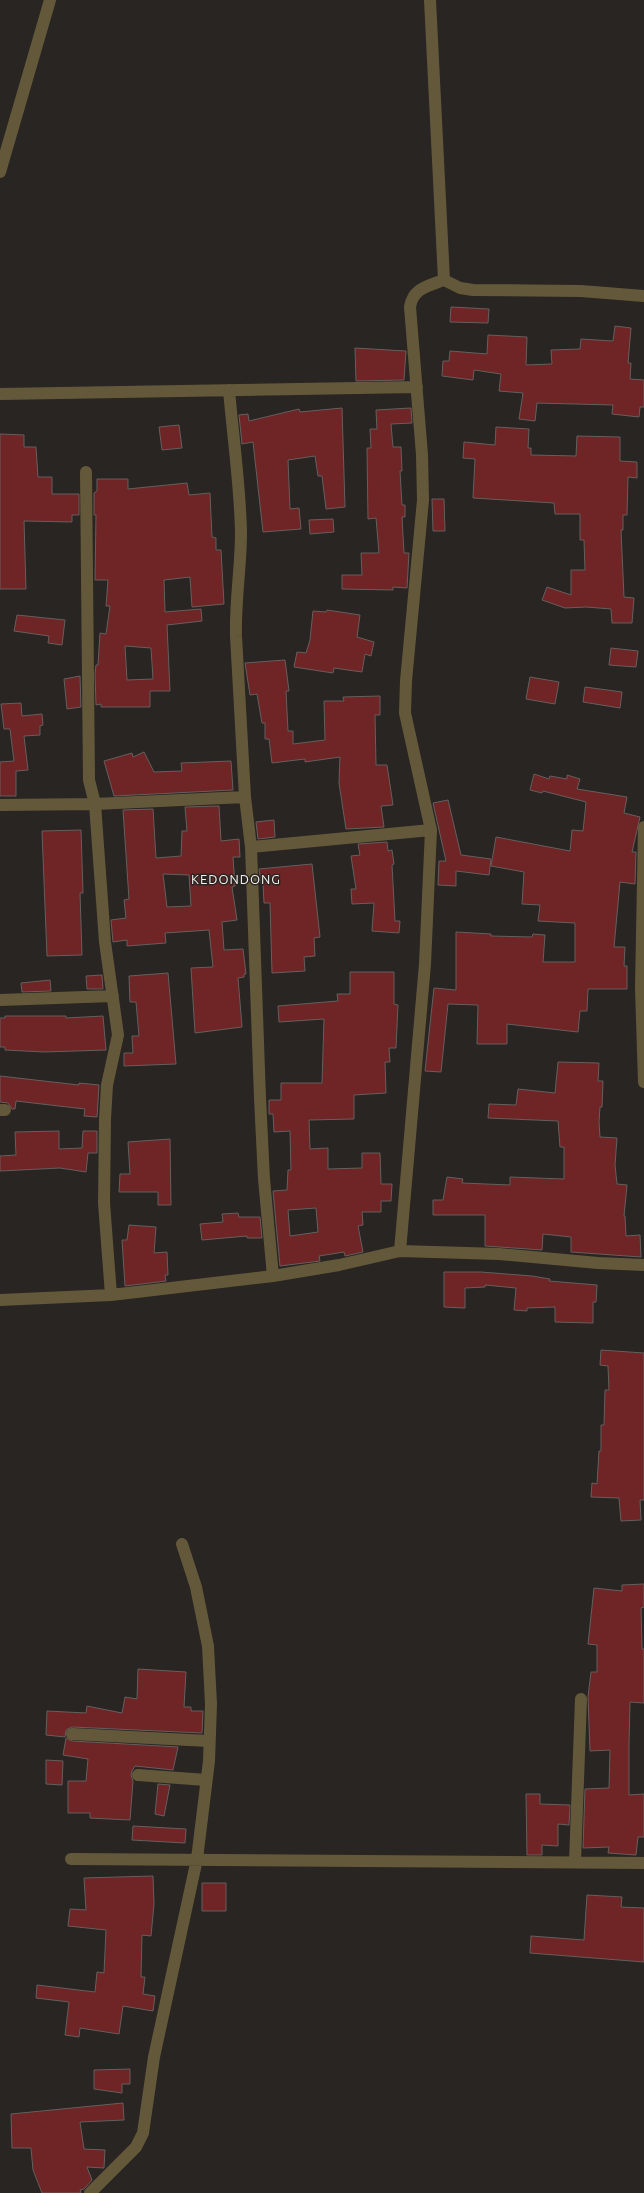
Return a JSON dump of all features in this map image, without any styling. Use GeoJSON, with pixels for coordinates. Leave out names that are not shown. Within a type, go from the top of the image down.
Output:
{"type":"FeatureCollection","features":[{"type":"Feature","properties":{"kind":"street"},"geometry":{"type":"LineString","coordinates":[[0,172],[50,0]]}},
{"type":"Feature","properties":{"kind":"street"},"geometry":{"type":"LineString","coordinates":[[430,0],[440,282]]}},
{"type":"Feature","properties":{"kind":"street"},"geometry":{"type":"LineString","coordinates":[[400,1251],[425,964],[431,830],[405,713],[406,681],[423,500],[417,387],[410,307],[411,297],[416,291],[440,282],[473,290],[581,291],[644,296]]}},
{"type":"Feature","properties":{"kind":"street"},"geometry":{"type":"LineString","coordinates":[[0,394],[417,387]]}},
{"type":"Feature","properties":{"kind":"street"},"geometry":{"type":"LineString","coordinates":[[229,390],[240,509],[240,566],[235,613],[245,797],[251,847],[263,1150],[273,1276]]}},
{"type":"Feature","properties":{"kind":"street"},"geometry":{"type":"LineString","coordinates":[[86,472],[89,780],[95,804],[103,928],[118,1035],[107,1085],[105,1119],[104,1203],[111,1295]]}},
{"type":"Feature","properties":{"kind":"street"},"geometry":{"type":"LineString","coordinates":[[0,805],[95,804],[245,797]]}},
{"type":"Feature","properties":{"kind":"street"},"geometry":{"type":"LineString","coordinates":[[644,827],[641,988],[644,1082]]}},
{"type":"Feature","properties":{"kind":"street"},"geometry":{"type":"LineString","coordinates":[[251,847],[431,830]]}},
{"type":"Feature","properties":{"kind":"street"},"geometry":{"type":"LineString","coordinates":[[0,1000],[113,996]]}},
{"type":"Feature","properties":{"kind":"street"},"geometry":{"type":"LineString","coordinates":[[0,1300],[111,1295],[273,1276],[400,1251],[484,1253],[644,1265]]}},
{"type":"Feature","properties":{"kind":"street"},"geometry":{"type":"LineString","coordinates":[[90,2193],[136,2147],[143,2133],[154,2057],[197,1859],[206,1780],[211,1704],[208,1646],[196,1587],[182,1544]]}},
{"type":"Feature","properties":{"kind":"street"},"geometry":{"type":"LineString","coordinates":[[575,1862],[581,1699]]}},
{"type":"Feature","properties":{"kind":"street"},"geometry":{"type":"LineString","coordinates":[[72,1734],[209,1741]]}},
{"type":"Feature","properties":{"kind":"street"},"geometry":{"type":"LineString","coordinates":[[138,1775],[206,1780]]}},
{"type":"Feature","properties":{"kind":"street"},"geometry":{"type":"LineString","coordinates":[[71,1859],[644,1863]]}},
{"type":"Feature","properties":{"kind":"building"},"geometry":{"type":"Polygon","coordinates":[[[451,307],[489,309],[488,323],[450,322],[451,307]]]}},
{"type":"Feature","properties":{"kind":"building"},"geometry":{"type":"Polygon","coordinates":[[[615,326],[631,328],[628,363],[631,363],[630,379],[644,380],[644,407],[640,407],[639,417],[612,414],[613,405],[537,403],[535,421],[519,419],[523,393],[499,391],[501,374],[474,370],[473,380],[442,376],[443,361],[449,361],[450,351],[487,354],[488,335],[527,337],[526,365],[552,364],[551,350],[580,349],[581,339],[613,341],[615,326]]]}},
{"type":"Feature","properties":{"kind":"building"},"geometry":{"type":"Polygon","coordinates":[[[355,348],[406,351],[404,380],[356,381],[355,348]]]}},
{"type":"Feature","properties":{"kind":"building"},"geometry":{"type":"Polygon","coordinates":[[[342,408],[345,507],[326,509],[322,476],[318,476],[315,456],[288,460],[290,509],[299,508],[301,529],[263,532],[253,442],[242,444],[239,415],[248,414],[249,421],[299,409],[300,412],[342,408]]]}},
{"type":"Feature","properties":{"kind":"building"},"geometry":{"type":"Polygon","coordinates":[[[411,408],[412,423],[391,424],[393,447],[401,447],[402,471],[400,471],[402,505],[405,505],[405,517],[402,517],[404,553],[409,553],[407,588],[393,587],[393,590],[342,589],[342,575],[362,575],[361,553],[379,553],[376,518],[368,519],[367,448],[371,448],[370,429],[377,429],[376,410],[411,408]]]}},
{"type":"Feature","properties":{"kind":"building"},"geometry":{"type":"Polygon","coordinates":[[[179,425],[182,448],[162,450],[159,427],[179,425]]]}},
{"type":"Feature","properties":{"kind":"building"},"geometry":{"type":"Polygon","coordinates":[[[496,427],[529,429],[528,448],[531,448],[531,455],[576,456],[577,436],[620,437],[620,461],[637,462],[637,478],[628,477],[627,515],[623,515],[623,530],[621,530],[624,597],[634,598],[632,623],[612,623],[611,609],[586,607],[565,608],[542,600],[547,587],[571,595],[571,570],[585,570],[584,540],[580,540],[580,514],[555,514],[554,503],[473,498],[475,459],[463,458],[464,442],[495,445],[496,427]]]}},
{"type":"Feature","properties":{"kind":"building"},"geometry":{"type":"Polygon","coordinates":[[[0,434],[24,435],[24,447],[36,447],[38,477],[52,477],[52,494],[79,494],[79,515],[72,515],[72,522],[24,521],[26,589],[0,589],[0,434]]]}},
{"type":"Feature","properties":{"kind":"building"},"geometry":{"type":"Polygon","coordinates":[[[97,479],[128,479],[128,489],[187,483],[189,495],[210,493],[212,537],[216,538],[216,550],[221,550],[224,604],[192,607],[190,577],[164,580],[165,612],[201,609],[202,621],[167,625],[170,691],[150,691],[150,707],[101,707],[101,704],[96,705],[95,674],[96,665],[98,665],[100,633],[106,634],[110,606],[106,606],[108,580],[95,580],[96,515],[94,515],[94,493],[97,491],[97,479]],[[125,646],[127,680],[153,679],[151,648],[125,646]]]}},
{"type":"Feature","properties":{"kind":"building"},"geometry":{"type":"Polygon","coordinates":[[[432,499],[444,499],[445,531],[433,531],[432,499]]]}},
{"type":"Feature","properties":{"kind":"building"},"geometry":{"type":"Polygon","coordinates":[[[333,519],[334,532],[310,534],[309,520],[333,519]]]}},
{"type":"Feature","properties":{"kind":"building"},"geometry":{"type":"Polygon","coordinates":[[[327,610],[360,615],[357,637],[374,642],[371,656],[365,654],[362,672],[334,668],[333,673],[294,667],[297,652],[306,653],[310,640],[313,611],[326,612],[327,610]]]}},
{"type":"Feature","properties":{"kind":"building"},"geometry":{"type":"Polygon","coordinates":[[[17,615],[65,620],[62,645],[48,643],[49,636],[14,631],[17,615]]]}},
{"type":"Feature","properties":{"kind":"building"},"geometry":{"type":"Polygon","coordinates":[[[611,648],[638,651],[636,667],[609,665],[611,648]]]}},
{"type":"Feature","properties":{"kind":"building"},"geometry":{"type":"Polygon","coordinates":[[[285,660],[289,691],[286,691],[288,731],[293,731],[293,744],[325,740],[324,701],[344,701],[343,697],[380,696],[380,715],[375,715],[376,765],[387,765],[393,805],[381,806],[384,827],[346,829],[339,783],[340,757],[305,762],[305,759],[272,763],[269,739],[265,739],[265,723],[262,723],[257,694],[250,695],[245,663],[285,660]]]}},
{"type":"Feature","properties":{"kind":"building"},"geometry":{"type":"Polygon","coordinates":[[[80,676],[81,707],[67,709],[64,679],[80,676]]]}},
{"type":"Feature","properties":{"kind":"building"},"geometry":{"type":"Polygon","coordinates":[[[530,677],[559,682],[555,704],[526,699],[530,677]]]}},
{"type":"Feature","properties":{"kind":"building"},"geometry":{"type":"Polygon","coordinates":[[[585,687],[622,692],[620,708],[583,702],[585,687]]]}},
{"type":"Feature","properties":{"kind":"building"},"geometry":{"type":"Polygon","coordinates":[[[21,703],[22,716],[42,714],[43,725],[40,726],[40,735],[24,736],[28,770],[16,771],[16,796],[0,796],[0,762],[14,761],[10,729],[4,729],[1,704],[21,703]]]}},
{"type":"Feature","properties":{"kind":"building"},"geometry":{"type":"Polygon","coordinates":[[[144,752],[154,772],[182,771],[181,763],[231,761],[233,790],[114,796],[104,761],[132,753],[133,757],[144,752]]]}},
{"type":"Feature","properties":{"kind":"building"},"geometry":{"type":"Polygon","coordinates":[[[534,774],[549,779],[550,776],[567,779],[567,775],[580,779],[577,789],[627,797],[624,813],[640,817],[632,852],[636,852],[635,884],[620,882],[614,947],[625,947],[624,966],[627,966],[627,989],[588,989],[587,1011],[580,1011],[578,1032],[507,1024],[507,1044],[477,1044],[478,1005],[448,1004],[441,1072],[425,1071],[434,988],[456,990],[456,932],[491,934],[491,936],[532,937],[533,934],[545,935],[543,962],[575,962],[575,923],[538,921],[540,905],[522,904],[524,872],[491,866],[496,837],[570,851],[572,830],[583,831],[586,802],[543,791],[542,793],[530,790],[534,774]]]}},
{"type":"Feature","properties":{"kind":"building"},"geometry":{"type":"Polygon","coordinates":[[[448,800],[461,855],[491,859],[489,875],[456,871],[456,886],[438,885],[439,861],[446,861],[433,803],[448,800]]]}},
{"type":"Feature","properties":{"kind":"building"},"geometry":{"type":"Polygon","coordinates":[[[219,806],[221,841],[239,839],[240,857],[233,857],[235,886],[232,887],[237,920],[222,922],[224,950],[243,949],[246,974],[244,974],[244,977],[238,978],[242,1027],[195,1033],[191,968],[213,967],[209,930],[165,933],[166,943],[127,946],[127,940],[113,942],[111,920],[126,918],[124,900],[129,899],[123,810],[153,809],[156,858],[181,856],[182,831],[187,831],[185,807],[219,806]],[[163,874],[167,907],[191,906],[189,875],[163,874]]]}},
{"type":"Feature","properties":{"kind":"building"},"geometry":{"type":"Polygon","coordinates":[[[274,820],[275,837],[258,839],[256,822],[274,820]]]}},
{"type":"Feature","properties":{"kind":"building"},"geometry":{"type":"Polygon","coordinates":[[[81,830],[83,893],[80,893],[82,955],[47,956],[42,831],[81,830]]]}},
{"type":"Feature","properties":{"kind":"building"},"geometry":{"type":"Polygon","coordinates":[[[387,842],[388,851],[392,850],[394,864],[392,865],[395,921],[400,921],[399,933],[372,931],[374,903],[352,904],[351,889],[356,889],[351,856],[360,855],[358,844],[387,842]]]}},
{"type":"Feature","properties":{"kind":"building"},"geometry":{"type":"Polygon","coordinates":[[[312,864],[320,937],[314,938],[315,956],[304,957],[305,971],[272,973],[270,903],[264,903],[263,883],[261,883],[259,869],[312,864]]]}},
{"type":"Feature","properties":{"kind":"building"},"geometry":{"type":"Polygon","coordinates":[[[350,972],[394,972],[394,1004],[398,1005],[396,1048],[389,1048],[390,1062],[385,1062],[386,1093],[354,1095],[354,1119],[309,1120],[310,1149],[328,1148],[328,1169],[362,1168],[362,1153],[380,1153],[381,1184],[392,1184],[391,1201],[381,1201],[381,1212],[362,1212],[363,1225],[358,1226],[363,1252],[345,1256],[344,1252],[319,1256],[320,1261],[280,1266],[273,1191],[287,1190],[288,1170],[291,1170],[290,1131],[274,1132],[273,1114],[269,1114],[269,1100],[281,1100],[281,1083],[322,1083],[324,1019],[279,1022],[278,1006],[338,1001],[337,994],[350,994],[350,972]],[[316,1208],[288,1210],[290,1236],[318,1232],[316,1208]]]}},
{"type":"Feature","properties":{"kind":"building"},"geometry":{"type":"Polygon","coordinates":[[[168,973],[176,1064],[124,1066],[124,1053],[133,1053],[132,1036],[139,1036],[136,1002],[130,1002],[129,976],[168,973]]]}},
{"type":"Feature","properties":{"kind":"building"},"geometry":{"type":"Polygon","coordinates":[[[102,975],[103,989],[87,989],[86,976],[102,975]]]}},
{"type":"Feature","properties":{"kind":"building"},"geometry":{"type":"Polygon","coordinates":[[[50,980],[51,991],[22,992],[21,983],[50,980]]]}},
{"type":"Feature","properties":{"kind":"building"},"geometry":{"type":"Polygon","coordinates":[[[5,1016],[66,1016],[66,1018],[103,1016],[106,1050],[44,1052],[5,1050],[5,1047],[0,1047],[0,1018],[5,1018],[5,1016]]]}},
{"type":"Feature","properties":{"kind":"building"},"geometry":{"type":"Polygon","coordinates":[[[558,1062],[599,1063],[598,1081],[603,1081],[602,1107],[600,1107],[599,1122],[600,1137],[617,1138],[615,1165],[617,1184],[627,1185],[624,1216],[626,1236],[640,1235],[641,1257],[571,1252],[571,1237],[543,1234],[542,1250],[485,1246],[485,1215],[433,1215],[433,1200],[443,1200],[447,1177],[463,1179],[462,1183],[510,1185],[510,1177],[564,1179],[564,1147],[560,1147],[558,1121],[488,1118],[489,1104],[516,1105],[518,1089],[555,1093],[558,1062]]]}},
{"type":"Feature","properties":{"kind":"building"},"geometry":{"type":"Polygon","coordinates":[[[0,1076],[79,1085],[79,1083],[99,1085],[97,1117],[84,1116],[85,1109],[16,1101],[15,1109],[12,1109],[8,1103],[0,1102],[0,1076]]]}},
{"type":"Feature","properties":{"kind":"building"},"geometry":{"type":"Polygon","coordinates":[[[59,1131],[59,1149],[82,1148],[83,1131],[97,1131],[97,1153],[88,1153],[86,1172],[60,1168],[0,1171],[0,1156],[16,1155],[15,1132],[59,1131]]]}},
{"type":"Feature","properties":{"kind":"building"},"geometry":{"type":"Polygon","coordinates":[[[170,1139],[171,1205],[158,1205],[158,1192],[119,1192],[120,1174],[130,1174],[128,1142],[170,1139]]]}},
{"type":"Feature","properties":{"kind":"building"},"geometry":{"type":"Polygon","coordinates":[[[238,1213],[239,1217],[260,1217],[262,1238],[247,1238],[247,1236],[202,1240],[200,1224],[223,1222],[222,1214],[238,1213]]]}},
{"type":"Feature","properties":{"kind":"building"},"geometry":{"type":"Polygon","coordinates":[[[129,1225],[156,1227],[154,1253],[167,1252],[168,1275],[165,1275],[166,1281],[125,1286],[122,1240],[127,1240],[129,1225]]]}},
{"type":"Feature","properties":{"kind":"building"},"geometry":{"type":"Polygon","coordinates":[[[444,1272],[481,1272],[532,1276],[550,1279],[549,1281],[597,1285],[596,1302],[593,1302],[593,1323],[555,1322],[555,1307],[527,1308],[527,1311],[514,1310],[516,1288],[485,1285],[485,1287],[465,1288],[465,1308],[444,1307],[444,1272]]]}},
{"type":"Feature","properties":{"kind":"building"},"geometry":{"type":"Polygon","coordinates":[[[601,1350],[644,1353],[644,1500],[640,1500],[641,1520],[621,1521],[619,1498],[591,1497],[592,1483],[597,1484],[599,1451],[601,1451],[601,1425],[604,1425],[605,1390],[609,1390],[608,1366],[600,1365],[601,1350]]]}},
{"type":"Feature","properties":{"kind":"building"},"geometry":{"type":"Polygon","coordinates":[[[644,1584],[644,1607],[641,1608],[642,1649],[644,1649],[644,1703],[630,1702],[629,1795],[644,1794],[644,1837],[638,1837],[636,1855],[608,1853],[609,1847],[583,1848],[585,1789],[609,1788],[610,1750],[590,1751],[588,1697],[591,1672],[597,1672],[597,1645],[588,1644],[594,1588],[622,1591],[622,1585],[644,1584]]]}},
{"type":"Feature","properties":{"kind":"building"},"geometry":{"type":"Polygon","coordinates":[[[138,1669],[186,1672],[184,1707],[191,1707],[191,1711],[203,1711],[202,1733],[72,1727],[66,1730],[65,1737],[46,1735],[47,1711],[86,1713],[87,1706],[122,1713],[125,1697],[137,1699],[138,1669]]]}},
{"type":"Feature","properties":{"kind":"building"},"geometry":{"type":"Polygon","coordinates":[[[66,1738],[72,1741],[178,1747],[173,1770],[135,1766],[131,1775],[133,1781],[130,1820],[90,1818],[90,1813],[68,1813],[68,1781],[86,1781],[88,1759],[63,1755],[66,1738]]]}},
{"type":"Feature","properties":{"kind":"building"},"geometry":{"type":"Polygon","coordinates":[[[46,1760],[63,1761],[62,1785],[46,1784],[46,1760]]]}},
{"type":"Feature","properties":{"kind":"building"},"geometry":{"type":"Polygon","coordinates":[[[158,1784],[170,1785],[164,1816],[155,1814],[158,1784]]]}},
{"type":"Feature","properties":{"kind":"building"},"geometry":{"type":"Polygon","coordinates":[[[526,1794],[540,1794],[540,1804],[570,1805],[569,1825],[558,1824],[558,1846],[542,1845],[542,1855],[527,1855],[526,1794]]]}},
{"type":"Feature","properties":{"kind":"building"},"geometry":{"type":"Polygon","coordinates":[[[133,1826],[186,1829],[185,1843],[132,1840],[133,1826]]]}},
{"type":"Feature","properties":{"kind":"building"},"geometry":{"type":"Polygon","coordinates":[[[153,1876],[154,1904],[151,1936],[142,1935],[141,1977],[145,1977],[143,1994],[155,1996],[153,2011],[123,2006],[119,2034],[80,2028],[79,2037],[65,2035],[69,2002],[36,1998],[37,1985],[95,1992],[97,1972],[104,1973],[106,1930],[68,1926],[70,1909],[86,1910],[84,1878],[153,1876]]]}},
{"type":"Feature","properties":{"kind":"building"},"geometry":{"type":"Polygon","coordinates":[[[202,1883],[226,1883],[226,1911],[202,1911],[202,1883]]]}},
{"type":"Feature","properties":{"kind":"building"},"geometry":{"type":"Polygon","coordinates":[[[587,1895],[622,1897],[621,1907],[644,1908],[644,1962],[530,1953],[531,1936],[584,1940],[587,1895]]]}},
{"type":"Feature","properties":{"kind":"building"},"geometry":{"type":"Polygon","coordinates":[[[130,2069],[130,2084],[122,2084],[122,2093],[94,2089],[94,2070],[130,2069]]]}},
{"type":"Feature","properties":{"kind":"building"},"geometry":{"type":"Polygon","coordinates":[[[123,2103],[124,2120],[80,2122],[84,2149],[105,2150],[104,2168],[87,2167],[92,2180],[84,2189],[80,2190],[81,2193],[42,2193],[33,2170],[31,2148],[12,2148],[11,2114],[123,2103]]]}},
{"type":"Feature","properties":{"kind":"district","name":"KEDONDONG"},"geometry":{"type":"Point","coordinates":[236,879]}}]}
